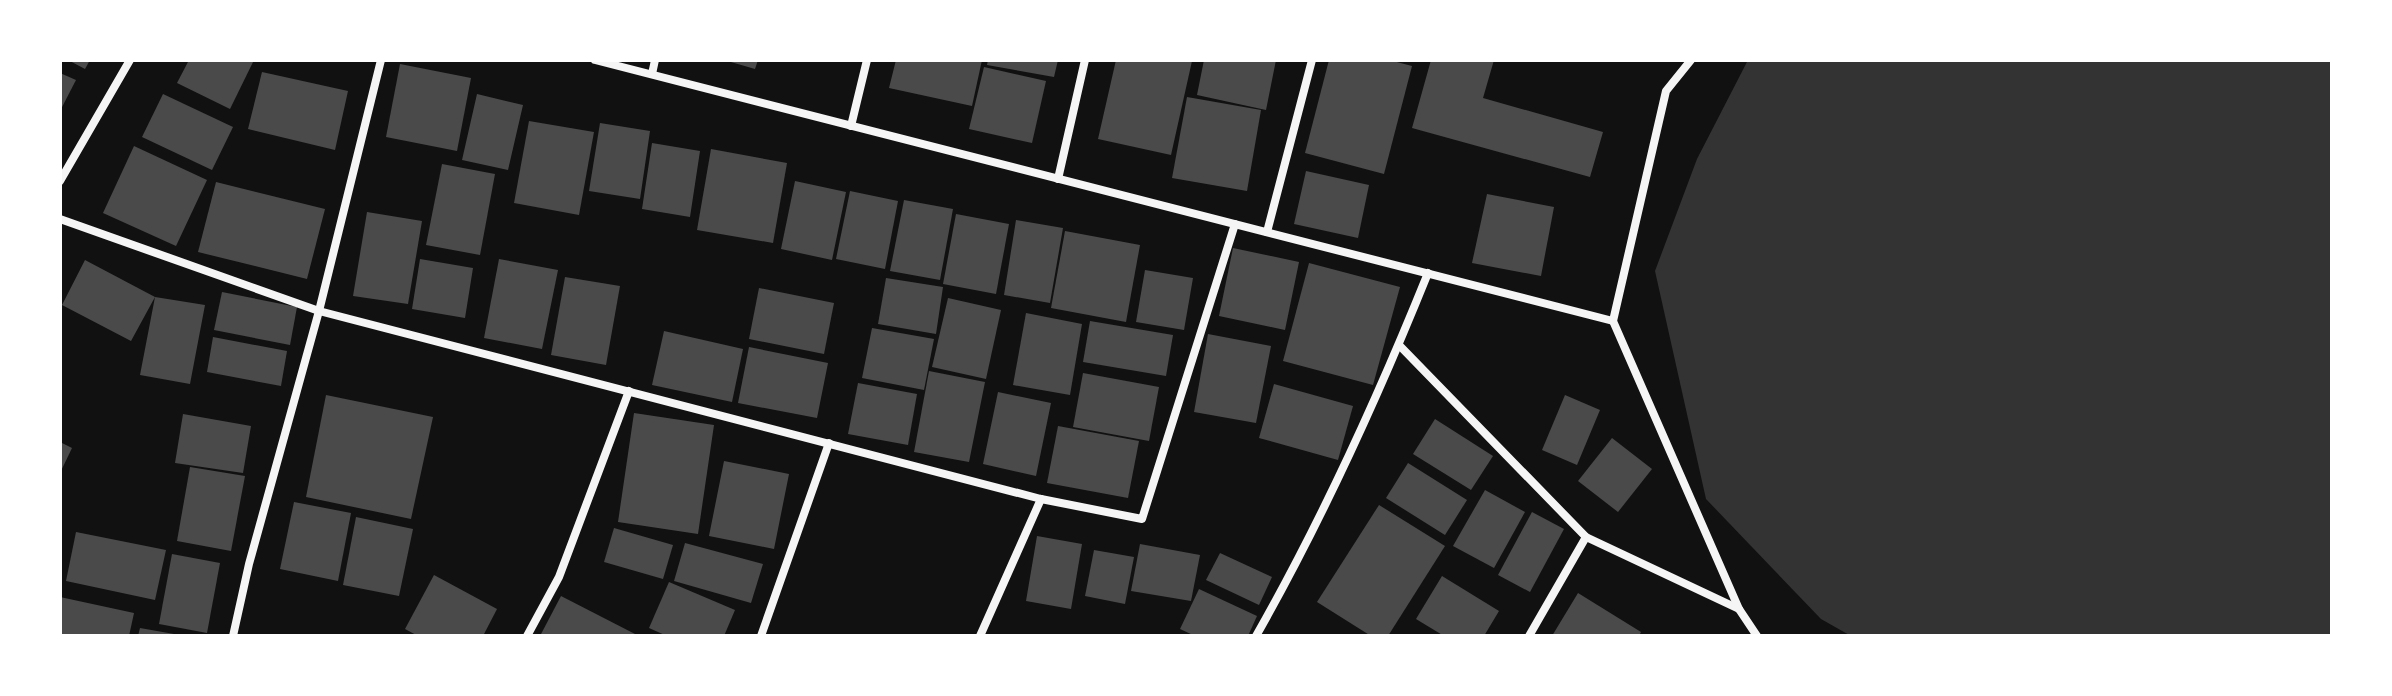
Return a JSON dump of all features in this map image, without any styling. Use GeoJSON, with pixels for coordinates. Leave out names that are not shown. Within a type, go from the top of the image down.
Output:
{"type":"FeatureCollection","features":[{"type":"Feature","properties":{"kind":"street"},"geometry":{"type":"LineString","coordinates":[[60,181],[130,60]]}},
{"type":"Feature","properties":{"kind":"street"},"geometry":{"type":"LineString","coordinates":[[233,636],[249,564],[319,311],[381,60]]}},
{"type":"Feature","properties":{"kind":"street"},"geometry":{"type":"LineString","coordinates":[[595,60],[1613,321]]}},
{"type":"Feature","properties":{"kind":"street"},"geometry":{"type":"LineString","coordinates":[[652,74],[655,60]]}},
{"type":"Feature","properties":{"kind":"street"},"geometry":{"type":"LineString","coordinates":[[851,126],[867,60]]}},
{"type":"Feature","properties":{"kind":"street"},"geometry":{"type":"LineString","coordinates":[[1058,179],[1085,60]]}},
{"type":"Feature","properties":{"kind":"street"},"geometry":{"type":"LineString","coordinates":[[1267,232],[1312,60]]}},
{"type":"Feature","properties":{"kind":"street"},"geometry":{"type":"LineString","coordinates":[[1691,60],[1666,91],[1613,321],[1739,609],[1757,636]]}},
{"type":"Feature","properties":{"kind":"street"},"geometry":{"type":"LineString","coordinates":[[60,219],[319,311],[1041,499],[1142,519],[1235,224]]}},
{"type":"Feature","properties":{"kind":"street"},"geometry":{"type":"LineString","coordinates":[[1256,636],[1299,560],[1399,345],[1428,273]]}},
{"type":"Feature","properties":{"kind":"street"},"geometry":{"type":"LineString","coordinates":[[1399,345],[1586,537],[1739,609]]}},
{"type":"Feature","properties":{"kind":"street"},"geometry":{"type":"LineString","coordinates":[[527,636],[559,577],[629,391]]}},
{"type":"Feature","properties":{"kind":"street"},"geometry":{"type":"LineString","coordinates":[[761,636],[829,443]]}},
{"type":"Feature","properties":{"kind":"street"},"geometry":{"type":"LineString","coordinates":[[980,636],[1041,499]]}},
{"type":"Feature","properties":{"kind":"street"},"geometry":{"type":"LineString","coordinates":[[1529,636],[1586,537]]}},
{"type":"Feature","properties":{"kind":"shaded area"},"geometry":{"type":"Polygon","coordinates":[[[1748,60],[2332,60],[2332,636],[1851,636],[1821,619],[1706,499],[1655,271],[1697,159],[1748,60]]]}},
{"type":"Feature","properties":{"kind":"building"},"geometry":{"type":"Polygon","coordinates":[[[68,60],[90,60],[85,69],[68,60]]]}},
{"type":"Feature","properties":{"kind":"building"},"geometry":{"type":"Polygon","coordinates":[[[189,60],[254,60],[230,109],[177,83],[189,60]]]}},
{"type":"Feature","properties":{"kind":"building"},"geometry":{"type":"Polygon","coordinates":[[[724,60],[758,60],[755,69],[724,60]]]}},
{"type":"Feature","properties":{"kind":"building"},"geometry":{"type":"Polygon","coordinates":[[[896,60],[982,60],[972,106],[889,88],[896,60]]]}},
{"type":"Feature","properties":{"kind":"building"},"geometry":{"type":"Polygon","coordinates":[[[988,60],[1058,60],[1054,77],[987,65],[988,60]]]}},
{"type":"Feature","properties":{"kind":"building"},"geometry":{"type":"Polygon","coordinates":[[[1116,60],[1192,61],[1171,155],[1098,139],[1116,60]]]}},
{"type":"Feature","properties":{"kind":"building"},"geometry":{"type":"Polygon","coordinates":[[[1204,60],[1276,60],[1266,110],[1197,95],[1204,60]]]}},
{"type":"Feature","properties":{"kind":"building"},"geometry":{"type":"Polygon","coordinates":[[[1329,60],[1389,60],[1412,66],[1384,174],[1305,153],[1329,60]]]}},
{"type":"Feature","properties":{"kind":"building"},"geometry":{"type":"Polygon","coordinates":[[[1431,60],[1494,60],[1483,98],[1603,132],[1590,177],[1412,128],[1431,60]]]}},
{"type":"Feature","properties":{"kind":"building"},"geometry":{"type":"Polygon","coordinates":[[[400,64],[471,78],[457,151],[386,137],[400,64]]]}},
{"type":"Feature","properties":{"kind":"building"},"geometry":{"type":"Polygon","coordinates":[[[984,67],[1046,81],[1032,143],[969,129],[984,67]]]}},
{"type":"Feature","properties":{"kind":"building"},"geometry":{"type":"Polygon","coordinates":[[[262,72],[348,91],[335,150],[248,129],[262,72]]]}},
{"type":"Feature","properties":{"kind":"building"},"geometry":{"type":"Polygon","coordinates":[[[60,73],[76,80],[60,111],[60,73]]]}},
{"type":"Feature","properties":{"kind":"building"},"geometry":{"type":"Polygon","coordinates":[[[163,94],[233,127],[212,170],[142,137],[163,94]]]}},
{"type":"Feature","properties":{"kind":"building"},"geometry":{"type":"Polygon","coordinates":[[[477,94],[523,105],[508,170],[462,160],[477,94]]]}},
{"type":"Feature","properties":{"kind":"building"},"geometry":{"type":"Polygon","coordinates":[[[1187,97],[1261,110],[1247,191],[1172,178],[1187,97]]]}},
{"type":"Feature","properties":{"kind":"building"},"geometry":{"type":"Polygon","coordinates":[[[529,121],[594,132],[579,215],[514,203],[529,121]]]}},
{"type":"Feature","properties":{"kind":"building"},"geometry":{"type":"Polygon","coordinates":[[[600,123],[650,131],[640,199],[589,191],[600,123]]]}},
{"type":"Feature","properties":{"kind":"building"},"geometry":{"type":"Polygon","coordinates":[[[652,143],[700,151],[690,217],[642,209],[652,143]]]}},
{"type":"Feature","properties":{"kind":"building"},"geometry":{"type":"Polygon","coordinates":[[[134,146],[207,180],[176,246],[103,213],[134,146]]]}},
{"type":"Feature","properties":{"kind":"building"},"geometry":{"type":"Polygon","coordinates":[[[711,149],[787,163],[773,243],[697,230],[711,149]]]}},
{"type":"Feature","properties":{"kind":"building"},"geometry":{"type":"Polygon","coordinates":[[[442,164],[495,174],[480,255],[426,245],[442,164]]]}},
{"type":"Feature","properties":{"kind":"building"},"geometry":{"type":"Polygon","coordinates":[[[1306,171],[1369,185],[1358,238],[1294,224],[1306,171]]]}},
{"type":"Feature","properties":{"kind":"building"},"geometry":{"type":"Polygon","coordinates":[[[795,181],[846,192],[832,260],[781,249],[795,181]]]}},
{"type":"Feature","properties":{"kind":"building"},"geometry":{"type":"Polygon","coordinates":[[[216,182],[325,209],[307,279],[198,252],[216,182]]]}},
{"type":"Feature","properties":{"kind":"building"},"geometry":{"type":"Polygon","coordinates":[[[850,191],[898,201],[885,269],[836,259],[850,191]]]}},
{"type":"Feature","properties":{"kind":"building"},"geometry":{"type":"Polygon","coordinates":[[[1487,194],[1554,207],[1541,276],[1472,263],[1487,194]]]}},
{"type":"Feature","properties":{"kind":"building"},"geometry":{"type":"Polygon","coordinates":[[[904,200],[953,209],[940,280],[890,271],[904,200]]]}},
{"type":"Feature","properties":{"kind":"building"},"geometry":{"type":"Polygon","coordinates":[[[367,212],[422,221],[408,304],[353,296],[367,212]]]}},
{"type":"Feature","properties":{"kind":"building"},"geometry":{"type":"Polygon","coordinates":[[[956,214],[1009,224],[996,294],[943,284],[956,214]]]}},
{"type":"Feature","properties":{"kind":"building"},"geometry":{"type":"Polygon","coordinates":[[[1016,220],[1063,228],[1050,303],[1004,295],[1016,220]]]}},
{"type":"Feature","properties":{"kind":"building"},"geometry":{"type":"Polygon","coordinates":[[[1065,231],[1140,245],[1126,322],[1051,308],[1065,231]]]}},
{"type":"Feature","properties":{"kind":"building"},"geometry":{"type":"Polygon","coordinates":[[[1233,248],[1299,262],[1285,330],[1219,316],[1233,248]]]}},
{"type":"Feature","properties":{"kind":"building"},"geometry":{"type":"Polygon","coordinates":[[[420,259],[473,268],[465,318],[412,309],[420,259]]]}},
{"type":"Feature","properties":{"kind":"building"},"geometry":{"type":"Polygon","coordinates":[[[499,259],[558,270],[542,349],[484,338],[499,259]]]}},
{"type":"Feature","properties":{"kind":"building"},"geometry":{"type":"Polygon","coordinates":[[[85,260],[155,297],[131,341],[62,305],[85,260]]]}},
{"type":"Feature","properties":{"kind":"building"},"geometry":{"type":"Polygon","coordinates":[[[1309,263],[1400,287],[1373,385],[1283,361],[1309,263]]]}},
{"type":"Feature","properties":{"kind":"building"},"geometry":{"type":"Polygon","coordinates":[[[1145,270],[1193,278],[1184,330],[1136,322],[1145,270]]]}},
{"type":"Feature","properties":{"kind":"building"},"geometry":{"type":"Polygon","coordinates":[[[565,277],[620,286],[606,365],[551,355],[565,277]]]}},
{"type":"Feature","properties":{"kind":"building"},"geometry":{"type":"Polygon","coordinates":[[[886,278],[943,287],[936,334],[878,324],[886,278]]]}},
{"type":"Feature","properties":{"kind":"building"},"geometry":{"type":"Polygon","coordinates":[[[759,288],[834,303],[824,354],[749,339],[759,288]]]}},
{"type":"Feature","properties":{"kind":"building"},"geometry":{"type":"Polygon","coordinates":[[[222,292],[297,307],[290,345],[214,330],[222,292]]]}},
{"type":"Feature","properties":{"kind":"building"},"geometry":{"type":"Polygon","coordinates":[[[155,297],[205,305],[190,384],[140,375],[155,297]]]}},
{"type":"Feature","properties":{"kind":"building"},"geometry":{"type":"Polygon","coordinates":[[[948,298],[1001,310],[986,379],[932,367],[948,298]]]}},
{"type":"Feature","properties":{"kind":"building"},"geometry":{"type":"Polygon","coordinates":[[[1026,313],[1082,324],[1070,395],[1013,385],[1026,313]]]}},
{"type":"Feature","properties":{"kind":"building"},"geometry":{"type":"Polygon","coordinates":[[[1090,321],[1173,335],[1166,376],[1083,362],[1090,321]]]}},
{"type":"Feature","properties":{"kind":"building"},"geometry":{"type":"Polygon","coordinates":[[[872,328],[934,339],[924,390],[862,378],[872,328]]]}},
{"type":"Feature","properties":{"kind":"building"},"geometry":{"type":"Polygon","coordinates":[[[664,331],[743,349],[732,402],[652,385],[664,331]]]}},
{"type":"Feature","properties":{"kind":"building"},"geometry":{"type":"Polygon","coordinates":[[[1208,334],[1271,346],[1256,423],[1194,412],[1208,334]]]}},
{"type":"Feature","properties":{"kind":"building"},"geometry":{"type":"Polygon","coordinates":[[[213,337],[287,351],[281,386],[207,372],[213,337]]]}},
{"type":"Feature","properties":{"kind":"building"},"geometry":{"type":"Polygon","coordinates":[[[749,347],[828,363],[817,418],[738,403],[749,347]]]}},
{"type":"Feature","properties":{"kind":"building"},"geometry":{"type":"Polygon","coordinates":[[[929,371],[985,382],[969,462],[914,452],[929,371]]]}},
{"type":"Feature","properties":{"kind":"building"},"geometry":{"type":"Polygon","coordinates":[[[1083,373],[1159,387],[1149,441],[1073,427],[1083,373]]]}},
{"type":"Feature","properties":{"kind":"building"},"geometry":{"type":"Polygon","coordinates":[[[858,383],[917,394],[908,445],[848,434],[858,383]]]}},
{"type":"Feature","properties":{"kind":"building"},"geometry":{"type":"Polygon","coordinates":[[[1274,384],[1353,406],[1338,460],[1259,438],[1274,384]]]}},
{"type":"Feature","properties":{"kind":"building"},"geometry":{"type":"Polygon","coordinates":[[[998,392],[1051,403],[1036,476],[983,464],[998,392]]]}},
{"type":"Feature","properties":{"kind":"building"},"geometry":{"type":"Polygon","coordinates":[[[326,395],[433,417],[411,519],[306,497],[326,395]]]}},
{"type":"Feature","properties":{"kind":"building"},"geometry":{"type":"Polygon","coordinates":[[[1565,395],[1600,410],[1577,465],[1542,450],[1565,395]]]}},
{"type":"Feature","properties":{"kind":"building"},"geometry":{"type":"Polygon","coordinates":[[[634,413],[714,425],[698,534],[618,522],[634,413]]]}},
{"type":"Feature","properties":{"kind":"building"},"geometry":{"type":"Polygon","coordinates":[[[183,414],[251,426],[243,473],[175,463],[183,414]]]}},
{"type":"Feature","properties":{"kind":"building"},"geometry":{"type":"Polygon","coordinates":[[[1435,419],[1493,456],[1471,490],[1413,454],[1435,419]]]}},
{"type":"Feature","properties":{"kind":"building"},"geometry":{"type":"Polygon","coordinates":[[[1058,426],[1139,441],[1128,498],[1047,483],[1058,426]]]}},
{"type":"Feature","properties":{"kind":"building"},"geometry":{"type":"Polygon","coordinates":[[[1612,438],[1652,469],[1618,512],[1578,481],[1612,438]]]}},
{"type":"Feature","properties":{"kind":"building"},"geometry":{"type":"Polygon","coordinates":[[[60,442],[72,448],[60,473],[60,442]]]}},
{"type":"Feature","properties":{"kind":"building"},"geometry":{"type":"Polygon","coordinates":[[[724,461],[789,474],[774,549],[709,536],[724,461]]]}},
{"type":"Feature","properties":{"kind":"building"},"geometry":{"type":"Polygon","coordinates":[[[1408,463],[1467,500],[1445,535],[1386,498],[1408,463]]]}},
{"type":"Feature","properties":{"kind":"building"},"geometry":{"type":"Polygon","coordinates":[[[190,467],[245,476],[231,551],[177,541],[190,467]]]}},
{"type":"Feature","properties":{"kind":"building"},"geometry":{"type":"Polygon","coordinates":[[[1485,490],[1525,512],[1494,568],[1453,546],[1485,490]]]}},
{"type":"Feature","properties":{"kind":"building"},"geometry":{"type":"Polygon","coordinates":[[[294,502],[351,513],[338,581],[280,569],[294,502]]]}},
{"type":"Feature","properties":{"kind":"building"},"geometry":{"type":"Polygon","coordinates":[[[1379,505],[1445,546],[1388,636],[1371,636],[1317,602],[1379,505]]]}},
{"type":"Feature","properties":{"kind":"building"},"geometry":{"type":"Polygon","coordinates":[[[1532,512],[1564,529],[1530,592],[1498,575],[1532,512]]]}},
{"type":"Feature","properties":{"kind":"building"},"geometry":{"type":"Polygon","coordinates":[[[356,517],[413,529],[399,596],[343,585],[356,517]]]}},
{"type":"Feature","properties":{"kind":"building"},"geometry":{"type":"Polygon","coordinates":[[[614,528],[673,545],[663,579],[604,562],[614,528]]]}},
{"type":"Feature","properties":{"kind":"building"},"geometry":{"type":"Polygon","coordinates":[[[76,532],[166,550],[155,600],[66,581],[76,532]]]}},
{"type":"Feature","properties":{"kind":"building"},"geometry":{"type":"Polygon","coordinates":[[[1037,536],[1082,544],[1071,609],[1026,601],[1037,536]]]}},
{"type":"Feature","properties":{"kind":"building"},"geometry":{"type":"Polygon","coordinates":[[[685,543],[763,564],[751,603],[674,581],[685,543]]]}},
{"type":"Feature","properties":{"kind":"building"},"geometry":{"type":"Polygon","coordinates":[[[1140,544],[1200,555],[1191,601],[1131,591],[1140,544]]]}},
{"type":"Feature","properties":{"kind":"building"},"geometry":{"type":"Polygon","coordinates":[[[1094,550],[1134,557],[1125,604],[1085,596],[1094,550]]]}},
{"type":"Feature","properties":{"kind":"building"},"geometry":{"type":"Polygon","coordinates":[[[1220,553],[1272,577],[1259,605],[1206,580],[1220,553]]]}},
{"type":"Feature","properties":{"kind":"building"},"geometry":{"type":"Polygon","coordinates":[[[172,554],[220,563],[207,633],[159,624],[172,554]]]}},
{"type":"Feature","properties":{"kind":"building"},"geometry":{"type":"Polygon","coordinates":[[[434,575],[497,609],[483,636],[418,636],[405,629],[434,575]]]}},
{"type":"Feature","properties":{"kind":"building"},"geometry":{"type":"Polygon","coordinates":[[[1442,576],[1499,611],[1484,636],[1444,636],[1416,619],[1442,576]]]}},
{"type":"Feature","properties":{"kind":"building"},"geometry":{"type":"Polygon","coordinates":[[[669,582],[735,610],[724,636],[667,636],[649,628],[669,582]]]}},
{"type":"Feature","properties":{"kind":"building"},"geometry":{"type":"Polygon","coordinates":[[[1199,589],[1257,616],[1248,636],[1195,636],[1180,629],[1199,589]]]}},
{"type":"Feature","properties":{"kind":"building"},"geometry":{"type":"Polygon","coordinates":[[[1578,593],[1641,632],[1639,636],[1552,636],[1578,593]]]}},
{"type":"Feature","properties":{"kind":"building"},"geometry":{"type":"Polygon","coordinates":[[[561,596],[635,634],[540,636],[561,596]]]}},
{"type":"Feature","properties":{"kind":"building"},"geometry":{"type":"Polygon","coordinates":[[[60,597],[134,613],[129,636],[60,636],[60,597]]]}},
{"type":"Feature","properties":{"kind":"building"},"geometry":{"type":"Polygon","coordinates":[[[140,628],[174,634],[138,636],[140,628]]]}}]}
